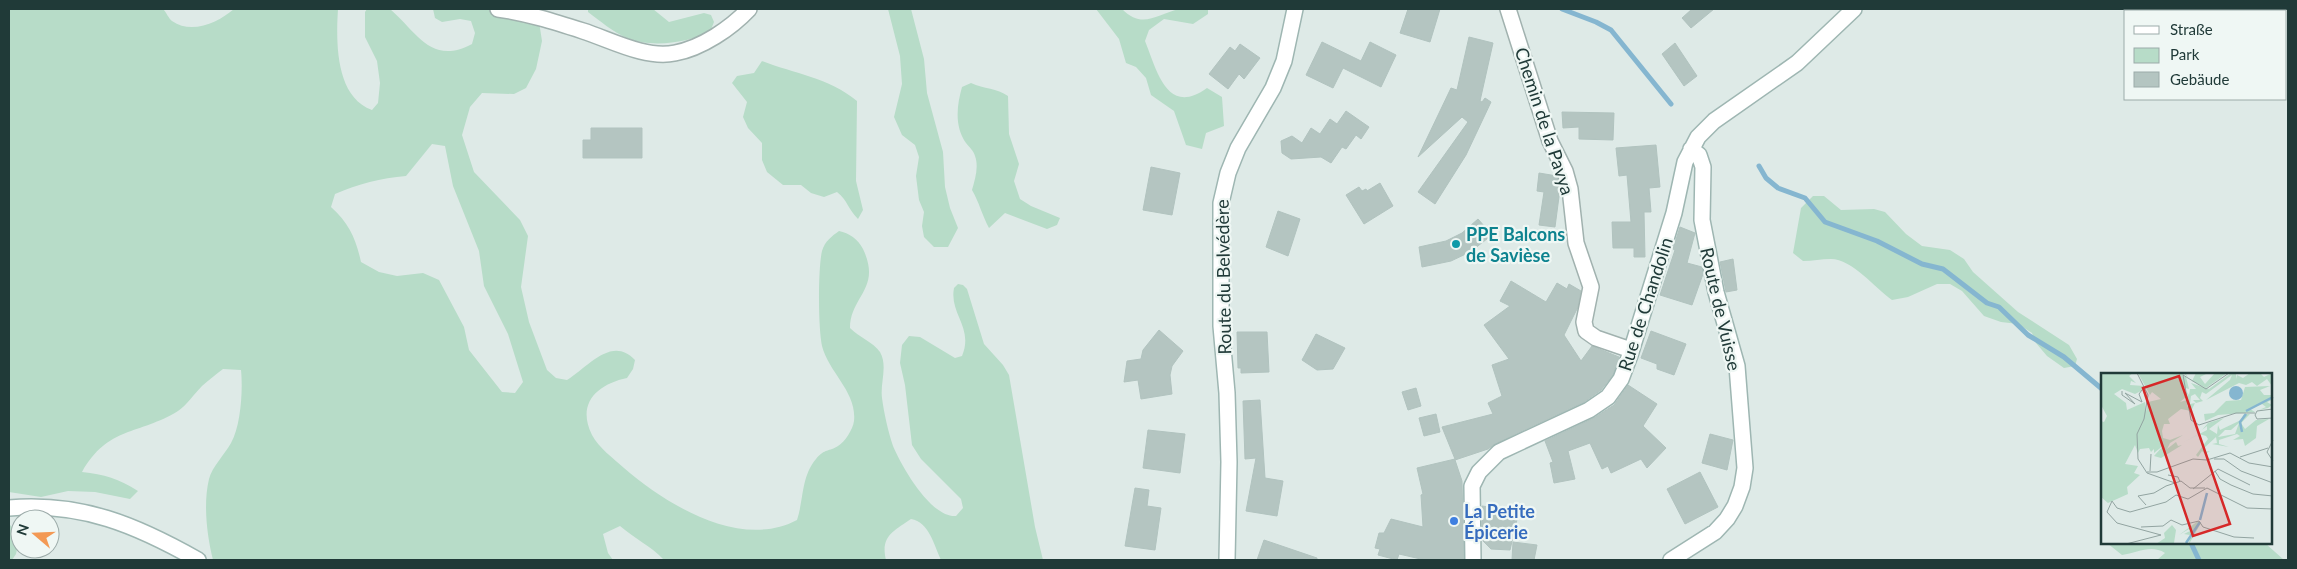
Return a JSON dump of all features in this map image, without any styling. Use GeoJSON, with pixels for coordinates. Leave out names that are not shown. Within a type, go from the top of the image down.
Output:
{"type":"FeatureCollection","features":[{"type":"Feature","properties":{"kind":"street"},"geometry":{"type":"LineString","coordinates":[[498,9],[524,13],[635,49],[662,54],[679,52],[704,42],[736,22],[749,9]]}},
{"type":"Feature","properties":{"kind":"street","name":"Route du Belvédère"},"geometry":{"type":"LineString","coordinates":[[1227,560],[1229,454],[1221,326],[1221,203],[1228,173],[1238,148],[1273,88],[1284,61],[1294,9]]}},
{"type":"Feature","properties":{"kind":"street","name":"Chemin de la Pavya"},"geometry":{"type":"LineString","coordinates":[[1508,9],[1550,141],[1565,171],[1570,188],[1576,243],[1591,288],[1584,322],[1586,331],[1596,338],[1632,350]]}},
{"type":"Feature","properties":{"kind":"street","name":"Rue de Chandolin"},"geometry":{"type":"LineString","coordinates":[[1473,560],[1472,486],[1479,472],[1499,452],[1571,420],[1603,401],[1621,379],[1632,350],[1674,213],[1682,173],[1691,149],[1708,126],[1797,63],[1854,9]]}},
{"type":"Feature","properties":{"kind":"street","name":"Route de Vuisse"},"geometry":{"type":"LineString","coordinates":[[1671,560],[1709,536],[1727,519],[1737,500],[1745,468],[1737,366],[1716,292],[1702,220],[1703,167],[1699,155],[1691,149]]}},
{"type":"Feature","properties":{"kind":"street"},"geometry":{"type":"LineString","coordinates":[[9,508],[61,508],[111,518],[142,531],[198,560]]}},
{"type":"Feature","properties":{"kind":"green space"},"geometry":{"type":"Polygon","coordinates":[[[1183,8],[1208,9],[1208,14],[1193,24],[1164,19],[1149,30],[1145,41],[1159,77],[1173,94],[1182,97],[1193,96],[1207,88],[1222,97],[1224,126],[1206,133],[1202,149],[1186,145],[1174,111],[1151,95],[1146,78],[1136,67],[1126,63],[1119,39],[1096,9],[1122,9],[1137,19],[1143,20],[1183,8]]]}},
{"type":"Feature","properties":{"kind":"green space"},"geometry":{"type":"Polygon","coordinates":[[[9,9],[163,9],[172,21],[188,27],[196,27],[213,22],[234,9],[338,9],[338,52],[344,81],[360,103],[372,110],[378,103],[380,83],[377,61],[365,37],[365,12],[367,9],[390,9],[426,43],[435,49],[446,51],[458,50],[472,44],[475,33],[471,21],[460,19],[442,22],[435,18],[433,9],[537,9],[542,41],[536,69],[526,88],[514,94],[482,93],[470,107],[462,135],[474,172],[520,220],[528,236],[521,287],[529,322],[547,370],[556,378],[567,380],[592,361],[609,352],[618,351],[626,353],[635,360],[633,369],[627,378],[599,390],[588,404],[588,424],[592,435],[602,449],[641,482],[661,496],[705,519],[752,530],[775,528],[797,520],[805,481],[811,466],[822,453],[835,448],[843,442],[854,421],[851,401],[830,365],[822,346],[820,326],[819,284],[822,251],[831,237],[839,231],[850,235],[859,242],[868,263],[869,274],[867,283],[851,317],[850,328],[874,345],[882,357],[884,369],[882,398],[893,446],[910,478],[927,500],[946,514],[956,516],[963,508],[961,499],[921,459],[912,445],[905,385],[900,363],[902,345],[909,336],[920,337],[955,358],[962,356],[965,337],[953,297],[954,288],[958,284],[963,285],[967,289],[984,344],[1003,365],[1009,375],[1035,527],[1043,560],[941,560],[927,529],[911,519],[890,535],[885,545],[886,560],[664,560],[620,526],[603,534],[608,553],[613,560],[213,560],[207,520],[207,489],[211,474],[231,443],[237,427],[242,387],[241,370],[223,369],[202,386],[178,411],[164,419],[125,433],[102,446],[92,457],[82,472],[111,478],[138,491],[130,499],[95,492],[68,491],[41,497],[9,492],[9,9]],[[432,144],[406,176],[370,182],[335,194],[331,207],[343,219],[351,232],[361,262],[379,272],[397,276],[423,273],[439,280],[464,327],[469,350],[502,392],[515,393],[523,382],[508,334],[484,286],[479,251],[453,186],[445,146],[432,144]]]}},
{"type":"Feature","properties":{"kind":"green space"},"geometry":{"type":"Polygon","coordinates":[[[588,9],[653,9],[669,22],[704,13],[711,15],[714,22],[710,32],[701,36],[669,43],[647,43],[627,38],[617,33],[588,12],[588,9]]]}},
{"type":"Feature","properties":{"kind":"green space"},"geometry":{"type":"Polygon","coordinates":[[[888,9],[911,9],[924,59],[927,93],[943,152],[945,187],[950,208],[958,228],[948,247],[934,247],[924,237],[922,226],[924,212],[919,200],[916,176],[919,157],[915,145],[902,135],[894,117],[902,84],[900,56],[888,9]]]}},
{"type":"Feature","properties":{"kind":"green space"},"geometry":{"type":"Polygon","coordinates":[[[762,61],[835,86],[857,101],[856,181],[863,210],[858,219],[837,192],[824,197],[811,193],[801,185],[783,185],[767,172],[762,160],[762,143],[748,128],[743,117],[747,102],[732,83],[737,76],[754,73],[762,61]]]}},
{"type":"Feature","properties":{"kind":"green space"},"geometry":{"type":"Polygon","coordinates":[[[971,83],[999,91],[1008,96],[1009,134],[1019,164],[1014,181],[1020,199],[1031,206],[1060,218],[1057,225],[1047,229],[1005,213],[989,228],[972,190],[977,169],[975,156],[962,136],[958,123],[958,108],[962,87],[971,83]]]}},
{"type":"Feature","properties":{"kind":"green space"},"geometry":{"type":"Polygon","coordinates":[[[1813,196],[1824,196],[1841,210],[1874,209],[1885,212],[1906,234],[1922,246],[1950,250],[1964,259],[1973,272],[2018,312],[2069,345],[2077,359],[2075,366],[2064,368],[2047,356],[2036,343],[2032,333],[2018,324],[2001,322],[1984,316],[1962,291],[1950,284],[1937,284],[1908,297],[1892,300],[1863,275],[1839,260],[1803,261],[1793,253],[1801,208],[1813,196]]]}},
{"type":"Feature","properties":{"kind":"green space"},"geometry":{"type":"Polygon","coordinates":[[[9,524],[10,559],[13,559],[9,560],[9,524]]]}},
{"type":"Feature","properties":{"kind":"green space"},"geometry":{"type":"Polygon","coordinates":[[[2108,544],[2266,544],[2284,560],[2157,560],[2165,553],[2154,549],[2122,555],[2108,544]]]}},
{"type":"Feature","properties":{"kind":"building"},"geometry":{"type":"Polygon","coordinates":[[[1408,9],[1440,9],[1430,42],[1400,33],[1408,9]]]}},
{"type":"Feature","properties":{"kind":"building"},"geometry":{"type":"Polygon","coordinates":[[[1692,9],[1714,9],[1691,28],[1682,18],[1692,9]]]}},
{"type":"Feature","properties":{"kind":"building"},"geometry":{"type":"Polygon","coordinates":[[[1469,37],[1493,43],[1480,101],[1482,102],[1485,98],[1491,102],[1466,155],[1435,204],[1418,192],[1468,122],[1462,117],[1418,157],[1451,88],[1457,90],[1469,37]]]}},
{"type":"Feature","properties":{"kind":"building"},"geometry":{"type":"Polygon","coordinates":[[[1322,42],[1361,61],[1370,42],[1396,55],[1381,87],[1343,68],[1333,88],[1306,75],[1322,42]]]}},
{"type":"Feature","properties":{"kind":"building"},"geometry":{"type":"Polygon","coordinates":[[[1675,43],[1697,76],[1684,86],[1662,54],[1675,43]]]}},
{"type":"Feature","properties":{"kind":"building"},"geometry":{"type":"Polygon","coordinates":[[[1240,44],[1260,58],[1244,79],[1239,74],[1228,89],[1209,74],[1230,47],[1235,51],[1240,44]]]}},
{"type":"Feature","properties":{"kind":"building"},"geometry":{"type":"Polygon","coordinates":[[[1346,111],[1369,127],[1361,139],[1356,135],[1346,149],[1342,147],[1331,163],[1321,157],[1291,159],[1282,153],[1281,141],[1292,136],[1302,143],[1311,128],[1320,134],[1330,119],[1337,124],[1346,111]]]}},
{"type":"Feature","properties":{"kind":"building"},"geometry":{"type":"Polygon","coordinates":[[[1562,112],[1614,113],[1613,140],[1579,139],[1579,127],[1563,128],[1562,112]]]}},
{"type":"Feature","properties":{"kind":"building"},"geometry":{"type":"Polygon","coordinates":[[[591,128],[642,128],[642,158],[583,158],[583,140],[591,140],[591,128]]]}},
{"type":"Feature","properties":{"kind":"building"},"geometry":{"type":"Polygon","coordinates":[[[1656,145],[1660,187],[1649,188],[1651,212],[1644,212],[1645,257],[1634,257],[1634,248],[1613,248],[1612,222],[1631,222],[1627,175],[1619,176],[1616,148],[1656,145]]]}},
{"type":"Feature","properties":{"kind":"building"},"geometry":{"type":"Polygon","coordinates":[[[1151,167],[1180,173],[1172,215],[1143,210],[1151,167]]]}},
{"type":"Feature","properties":{"kind":"building"},"geometry":{"type":"Polygon","coordinates":[[[1539,173],[1557,176],[1560,189],[1555,227],[1539,225],[1544,192],[1537,191],[1539,173]]]}},
{"type":"Feature","properties":{"kind":"building"},"geometry":{"type":"Polygon","coordinates":[[[1380,183],[1393,206],[1364,224],[1346,195],[1359,187],[1362,191],[1366,189],[1367,191],[1380,183]]]}},
{"type":"Feature","properties":{"kind":"building"},"geometry":{"type":"Polygon","coordinates":[[[1278,211],[1300,219],[1288,256],[1266,247],[1278,211]]]}},
{"type":"Feature","properties":{"kind":"building","name":"PPE Balcons de Savièse"},"geometry":{"type":"Polygon","coordinates":[[[1478,219],[1492,235],[1470,252],[1451,261],[1422,267],[1419,247],[1446,241],[1462,233],[1478,219]]]}},
{"type":"Feature","properties":{"kind":"building"},"geometry":{"type":"Polygon","coordinates":[[[1680,227],[1695,233],[1687,263],[1702,267],[1703,274],[1692,305],[1660,295],[1675,250],[1673,249],[1680,227]]]}},
{"type":"Feature","properties":{"kind":"building"},"geometry":{"type":"Polygon","coordinates":[[[1733,259],[1737,290],[1726,292],[1720,262],[1733,259]]]}},
{"type":"Feature","properties":{"kind":"building"},"geometry":{"type":"Polygon","coordinates":[[[1511,281],[1546,302],[1557,283],[1567,289],[1569,284],[1581,291],[1578,307],[1564,335],[1581,361],[1592,346],[1619,357],[1613,375],[1601,390],[1584,402],[1488,449],[1455,460],[1462,481],[1464,560],[1425,560],[1399,554],[1397,560],[1378,555],[1380,549],[1375,548],[1379,533],[1384,533],[1391,519],[1423,527],[1421,495],[1423,494],[1417,468],[1455,459],[1442,427],[1493,414],[1488,403],[1502,396],[1492,365],[1509,359],[1484,325],[1510,306],[1500,301],[1511,281]]]}},
{"type":"Feature","properties":{"kind":"building"},"geometry":{"type":"Polygon","coordinates":[[[1159,330],[1183,351],[1172,366],[1170,375],[1172,394],[1141,399],[1138,380],[1124,382],[1127,361],[1141,359],[1143,350],[1159,330]]]}},
{"type":"Feature","properties":{"kind":"building"},"geometry":{"type":"Polygon","coordinates":[[[1651,331],[1686,344],[1674,375],[1657,369],[1657,364],[1641,358],[1651,331]]]}},
{"type":"Feature","properties":{"kind":"building"},"geometry":{"type":"Polygon","coordinates":[[[1237,332],[1267,332],[1269,372],[1241,373],[1241,368],[1238,368],[1237,332]]]}},
{"type":"Feature","properties":{"kind":"building"},"geometry":{"type":"Polygon","coordinates":[[[1316,334],[1345,348],[1333,369],[1317,370],[1302,360],[1316,334]]]}},
{"type":"Feature","properties":{"kind":"building"},"geometry":{"type":"Polygon","coordinates":[[[1628,385],[1657,404],[1643,426],[1666,448],[1647,468],[1641,459],[1611,473],[1608,466],[1602,469],[1590,443],[1568,451],[1575,479],[1554,483],[1550,463],[1553,462],[1545,441],[1594,418],[1614,405],[1628,385]]]}},
{"type":"Feature","properties":{"kind":"building"},"geometry":{"type":"Polygon","coordinates":[[[1416,388],[1421,406],[1408,410],[1402,392],[1416,388]]]}},
{"type":"Feature","properties":{"kind":"building"},"geometry":{"type":"Polygon","coordinates":[[[1260,400],[1265,478],[1283,481],[1277,516],[1246,511],[1256,458],[1245,459],[1243,401],[1260,400]]]}},
{"type":"Feature","properties":{"kind":"building"},"geometry":{"type":"Polygon","coordinates":[[[1436,414],[1440,432],[1424,436],[1419,418],[1436,414]]]}},
{"type":"Feature","properties":{"kind":"building"},"geometry":{"type":"Polygon","coordinates":[[[1148,430],[1185,434],[1180,473],[1143,468],[1148,430]]]}},
{"type":"Feature","properties":{"kind":"building"},"geometry":{"type":"Polygon","coordinates":[[[1710,434],[1733,440],[1727,470],[1702,463],[1710,434]]]}},
{"type":"Feature","properties":{"kind":"building"},"geometry":{"type":"Polygon","coordinates":[[[1700,472],[1718,507],[1685,524],[1667,489],[1700,472]]]}},
{"type":"Feature","properties":{"kind":"building"},"geometry":{"type":"Polygon","coordinates":[[[1135,488],[1149,490],[1147,506],[1161,508],[1155,550],[1125,546],[1135,488]]]}},
{"type":"Feature","properties":{"kind":"building"},"geometry":{"type":"Polygon","coordinates":[[[1482,506],[1519,511],[1510,550],[1491,549],[1482,540],[1482,506]]]}},
{"type":"Feature","properties":{"kind":"building"},"geometry":{"type":"Polygon","coordinates":[[[1264,540],[1317,558],[1317,560],[1257,560],[1264,540]]]}},
{"type":"Feature","properties":{"kind":"building"},"geometry":{"type":"Polygon","coordinates":[[[1513,542],[1537,545],[1534,560],[1512,560],[1513,542]]]}},
{"type":"Feature","properties":{"kind":"waterway"},"geometry":{"type":"LineString","coordinates":[[1562,9],[1611,30],[1671,104]]}},
{"type":"Feature","properties":{"kind":"waterway"},"geometry":{"type":"LineString","coordinates":[[1759,166],[1766,178],[1778,188],[1805,198],[1825,222],[1877,241],[1922,264],[1943,269],[1987,303],[1999,307],[2028,335],[2064,357],[2101,388]]}},
{"type":"Feature","properties":{"kind":"waterway"},"geometry":{"type":"LineString","coordinates":[[2191,544],[2199,560]]}},
{"type":"Feature","properties":{"kind":"place","name":"PPE Balcons de Savièse"},"geometry":{"type":"Point","coordinates":[1456,244]}},
{"type":"Feature","properties":{"kind":"place","name":"La Petite Épicerie"},"geometry":{"type":"Point","coordinates":[1454,521]}}]}
